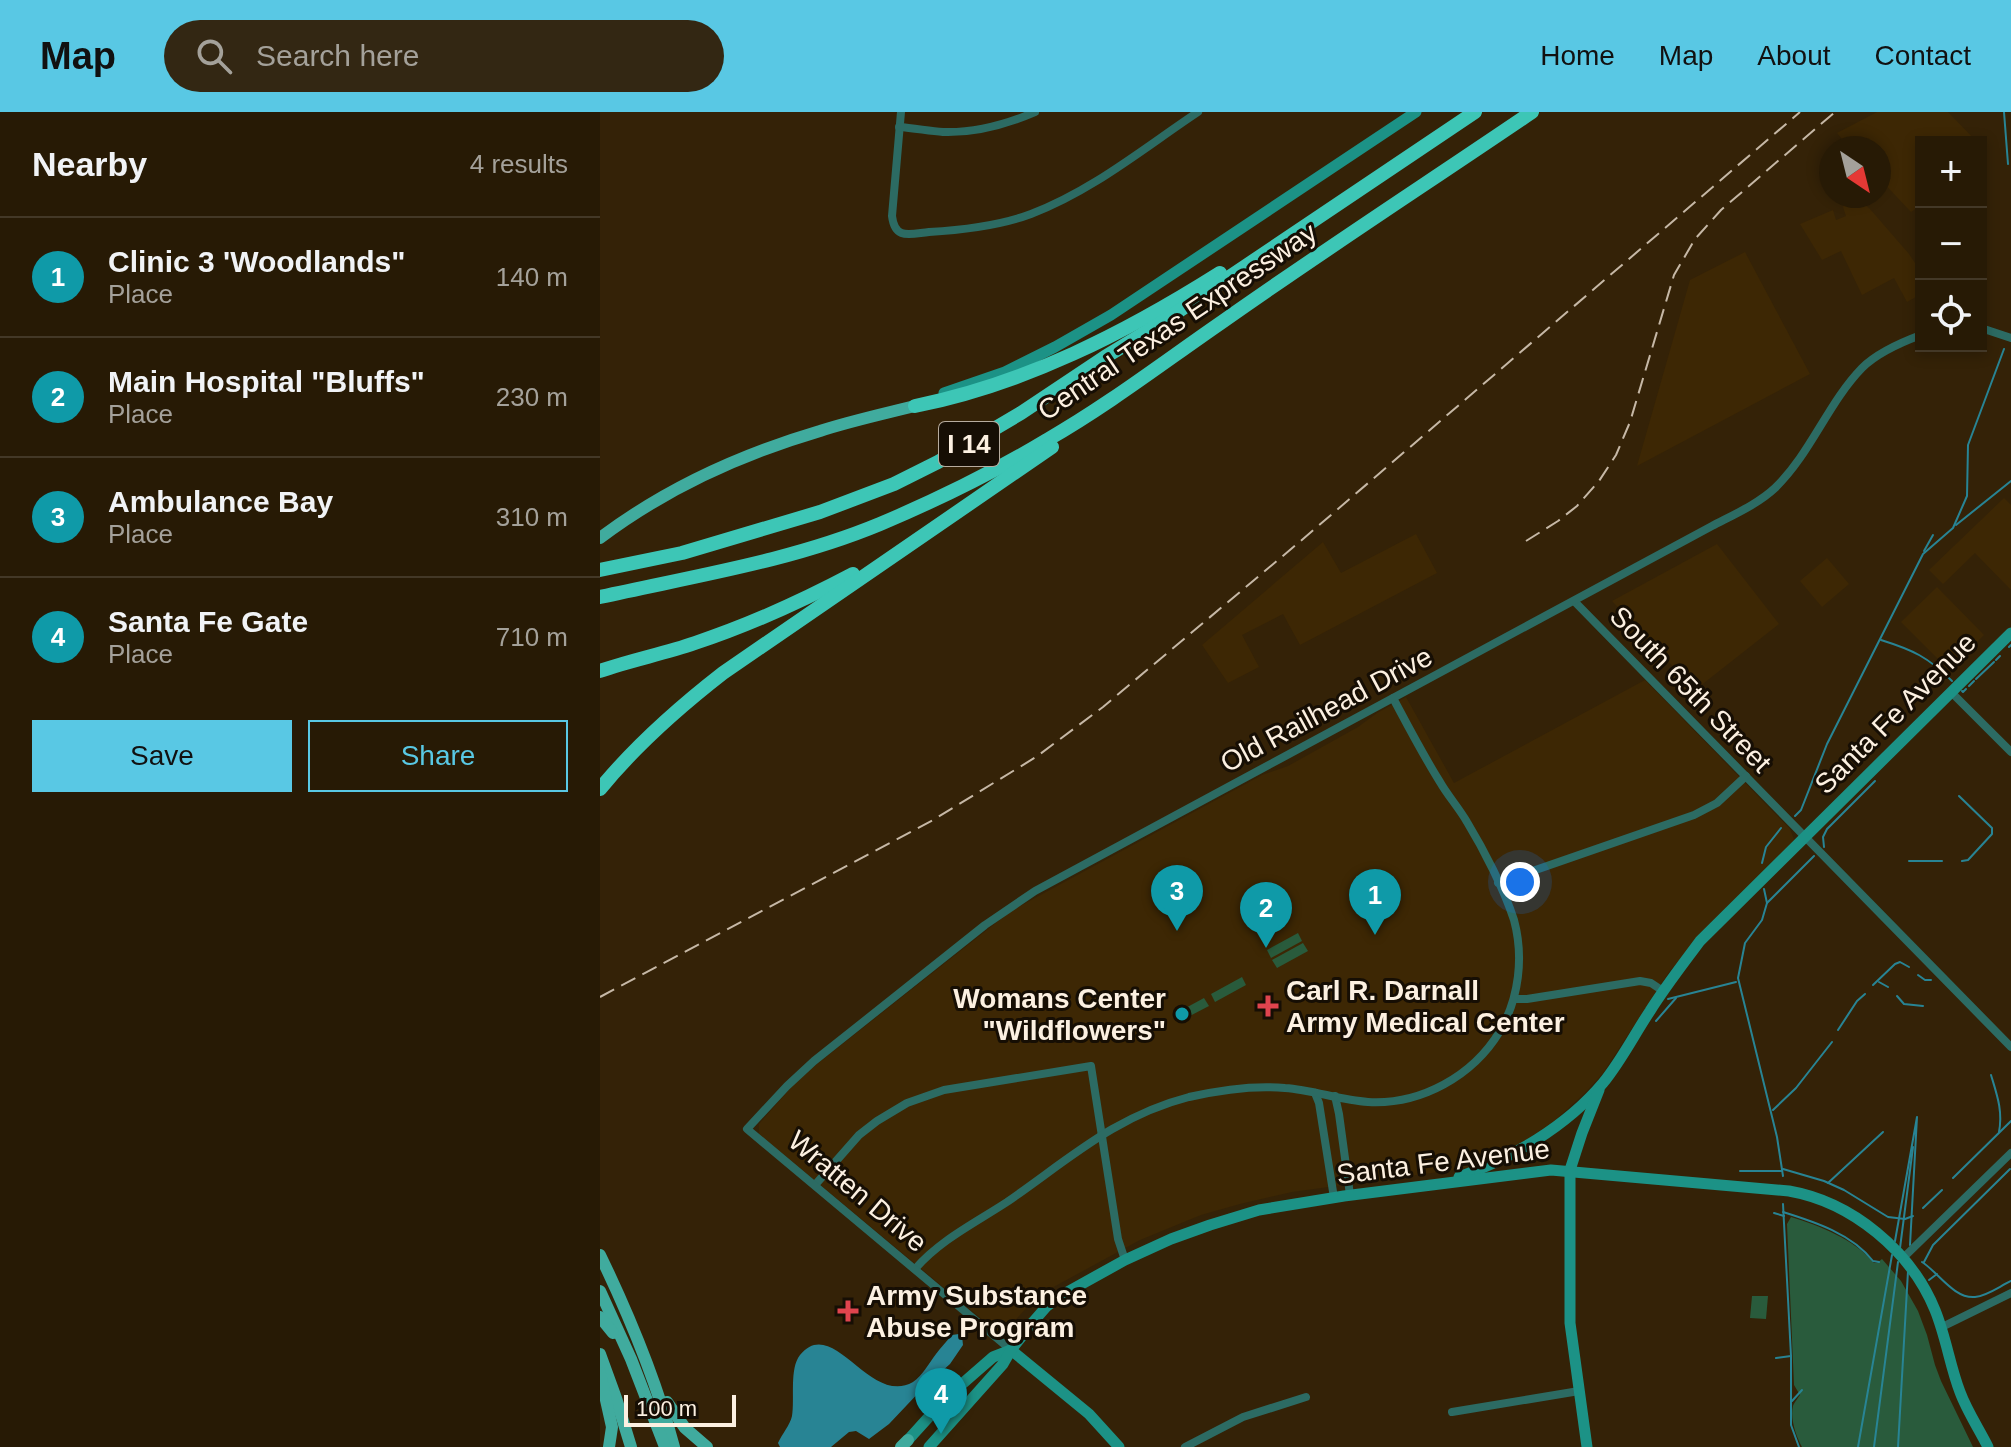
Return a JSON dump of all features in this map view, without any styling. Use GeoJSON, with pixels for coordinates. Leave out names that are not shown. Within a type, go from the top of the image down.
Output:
{"type":"FeatureCollection","features":[{"type":"Feature","properties":{"kind":"highway","name":"Central Texas Expressway"},"geometry":{"type":"LineString","coordinates":[[600,570],[682,553],[780,525],[857,499],[938,462],[1161,323],[1475,112]]}},
{"type":"Feature","properties":{"kind":"highway","name":"Central Texas Expressway"},"geometry":{"type":"LineString","coordinates":[[600,597],[793,554],[878,524],[940,497],[1046,441],[1532,112]]}},
{"type":"Feature","properties":{"kind":"highway"},"geometry":{"type":"LineString","coordinates":[[915,406],[965,395],[1072,355],[1167,305],[1255,250],[1298,231]]}},
{"type":"Feature","properties":{"kind":"highway"},"geometry":{"type":"LineString","coordinates":[[600,789],[644,740],[723,673],[1070,434],[1171,359]]}},
{"type":"Feature","properties":{"kind":"highway"},"geometry":{"type":"LineString","coordinates":[[600,671],[706,639],[805,598],[865,568],[945,521]]}},
{"type":"Feature","properties":{"kind":"main road"},"geometry":{"type":"LineString","coordinates":[[603,535],[666,495],[769,448],[820,430],[915,406]]}},
{"type":"Feature","properties":{"kind":"main road"},"geometry":{"type":"LineString","coordinates":[[600,1255],[628,1314],[652,1376],[674,1447]]}},
{"type":"Feature","properties":{"kind":"main road"},"geometry":{"type":"LineString","coordinates":[[600,1291],[631,1359],[665,1447]]}},
{"type":"Feature","properties":{"kind":"main road"},"geometry":{"type":"LineString","coordinates":[[600,1317],[631,1359]]}},
{"type":"Feature","properties":{"kind":"main road"},"geometry":{"type":"LineString","coordinates":[[600,1354],[631,1447]]}},
{"type":"Feature","properties":{"kind":"main road"},"geometry":{"type":"LineString","coordinates":[[600,1373],[612,1427],[609,1447]]}},
{"type":"Feature","properties":{"kind":"main road"},"geometry":{"type":"LineString","coordinates":[[652,1376],[685,1428],[707,1447]]}},
{"type":"Feature","properties":{"kind":"street"},"geometry":{"type":"LineString","coordinates":[[901,112],[892,216],[893,227],[899,233],[908,234],[963,229],[1031,214],[1080,191],[1198,112]]}},
{"type":"Feature","properties":{"kind":"street"},"geometry":{"type":"LineString","coordinates":[[899,127],[945,132],[969,130],[1004,124],[1035,112]]}},
{"type":"Feature","properties":{"kind":"street"},"geometry":{"type":"LineString","coordinates":[[915,406],[1005,372],[1111,315],[1416,112]]}},
{"type":"Feature","properties":{"kind":"street"},"geometry":{"type":"LineString","coordinates":[[1987,330],[2011,338]]}},
{"type":"Feature","properties":{"kind":"street","name":"Old Railhead Drive"},"geometry":{"type":"LineString","coordinates":[[747,1129],[814,1061],[1017,902],[1747,507],[1773,490],[1795,465],[1864,365],[1915,338]]}},
{"type":"Feature","properties":{"kind":"street","name":"South 65th Street"},"geometry":{"type":"LineString","coordinates":[[1574,601],[2011,1047]]}},
{"type":"Feature","properties":{"kind":"street","name":"Santa Fe Avenue"},"geometry":{"type":"LineString","coordinates":[[1600,1086],[1700,941],[2011,633]]}},
{"type":"Feature","properties":{"kind":"street"},"geometry":{"type":"LineString","coordinates":[[1951,692],[2011,752]]}},
{"type":"Feature","properties":{"kind":"street"},"geometry":{"type":"LineString","coordinates":[[915,1269],[937,1246],[1015,1196],[1102,1134],[1160,1106],[1215,1092],[1264,1087],[1363,1101],[1392,1101],[1413,1097],[1446,1083],[1484,1053],[1502,1027],[1514,999],[1518,944],[1514,921],[1472,830],[1435,774],[1393,698]]}},
{"type":"Feature","properties":{"kind":"street"},"geometry":{"type":"LineString","coordinates":[[1498,883],[1694,815],[1717,803],[1746,776]]}},
{"type":"Feature","properties":{"kind":"street"},"geometry":{"type":"LineString","coordinates":[[1514,999],[1640,981],[1651,983],[1663,991]]}},
{"type":"Feature","properties":{"kind":"street"},"geometry":{"type":"LineString","coordinates":[[815,1185],[852,1142],[885,1115],[907,1103],[968,1085],[1091,1066],[1118,1239],[1125,1260]]}},
{"type":"Feature","properties":{"kind":"street"},"geometry":{"type":"LineString","coordinates":[[1587,1447],[1570,1323],[1570,1170],[1600,1086]]}},
{"type":"Feature","properties":{"kind":"street"},"geometry":{"type":"LineString","coordinates":[[1443,1183],[1486,1167],[1523,1148],[1562,1121],[1600,1086]]}},
{"type":"Feature","properties":{"kind":"street"},"geometry":{"type":"LineString","coordinates":[[1315,1093],[1334,1198]]}},
{"type":"Feature","properties":{"kind":"street"},"geometry":{"type":"LineString","coordinates":[[1335,1096],[1350,1195]]}},
{"type":"Feature","properties":{"kind":"street","name":"Wratten Drive"},"geometry":{"type":"LineString","coordinates":[[747,1129],[1089,1414],[1119,1447]]}},
{"type":"Feature","properties":{"kind":"street"},"geometry":{"type":"LineString","coordinates":[[1903,1258],[2011,1153]]}},
{"type":"Feature","properties":{"kind":"street","name":"Santa Fe Avenue"},"geometry":{"type":"LineString","coordinates":[[956,1417],[1054,1301],[1125,1260],[1171,1239],[1273,1207],[1534,1171],[1570,1170],[1798,1192],[1824,1201],[1861,1221],[1903,1258],[1927,1292],[1942,1327],[1960,1392],[1988,1447]]}},
{"type":"Feature","properties":{"kind":"street"},"geometry":{"type":"LineString","coordinates":[[1942,1327],[2011,1293]]}},
{"type":"Feature","properties":{"kind":"street"},"geometry":{"type":"LineString","coordinates":[[905,1444],[946,1398],[993,1357],[1011,1350]]}},
{"type":"Feature","properties":{"kind":"street"},"geometry":{"type":"LineString","coordinates":[[1452,1412],[1579,1391]]}},
{"type":"Feature","properties":{"kind":"street"},"geometry":{"type":"LineString","coordinates":[[1185,1447],[1243,1417],[1306,1397]]}},
{"type":"Feature","properties":{"kind":"street"},"geometry":{"type":"LineString","coordinates":[[927,1447],[956,1417]]}},
{"type":"Feature","properties":{"kind":"street"},"geometry":{"type":"LineString","coordinates":[[938,1447],[956,1427],[956,1417]]}},
{"type":"Feature","properties":{"kind":"shaded area"},"geometry":{"type":"Polygon","coordinates":[[[1877,112],[1948,112],[1971,136],[1915,136],[1915,209],[1911,212],[1891,191],[1891,136],[1840,136],[1837,133],[1877,112]]]}},
{"type":"Feature","properties":{"kind":"shaded area"},"geometry":{"type":"Polygon","coordinates":[[[1843,208],[1869,208],[1909,254],[1915,263],[1915,297],[1907,302],[1894,278],[1862,295],[1841,251],[1822,260],[1800,224],[1833,210],[1836,220],[1846,216],[1843,208]]]}},
{"type":"Feature","properties":{"kind":"shaded area"},"geometry":{"type":"Polygon","coordinates":[[[1745,252],[1810,374],[1637,466],[1690,280],[1745,252]]]}},
{"type":"Feature","properties":{"kind":"shaded area"},"geometry":{"type":"Polygon","coordinates":[[[2004,498],[2011,505],[2011,590],[1975,553],[1943,584],[1929,570],[2004,498]]]}},
{"type":"Feature","properties":{"kind":"shaded area"},"geometry":{"type":"Polygon","coordinates":[[[1416,534],[1437,573],[1300,645],[1283,614],[1242,635],[1259,667],[1228,683],[1202,645],[1323,542],[1341,573],[1416,534]]]}},
{"type":"Feature","properties":{"kind":"shaded area"},"geometry":{"type":"Polygon","coordinates":[[[1717,544],[1779,624],[1695,690],[1612,601],[1717,544]]]}},
{"type":"Feature","properties":{"kind":"shaded area"},"geometry":{"type":"Polygon","coordinates":[[[1827,558],[1849,584],[1822,607],[1800,581],[1827,558]]]}},
{"type":"Feature","properties":{"kind":"shaded area"},"geometry":{"type":"Polygon","coordinates":[[[1937,587],[1984,635],[1949,670],[1901,622],[1937,587]]]}},
{"type":"Feature","properties":{"kind":"shaded area","name":"Carl R. Darnall Army Medical Center"},"geometry":{"type":"Polygon","coordinates":[[[1645,680],[1790,829],[1794,839],[1669,972],[1603,1073],[1585,1093],[1553,1122],[1516,1147],[1468,1168],[1292,1192],[1201,1215],[1140,1240],[1048,1290],[1007,1329],[999,1331],[759,1134],[759,1124],[795,1083],[1011,911],[1262,775],[1288,766],[1406,697],[1454,783],[1645,680]]]}},
{"type":"Feature","properties":{"kind":"green space"},"geometry":{"type":"Polygon","coordinates":[[[1298,933],[1302,941],[1271,958],[1267,950],[1298,933]]]}},
{"type":"Feature","properties":{"kind":"green space"},"geometry":{"type":"Polygon","coordinates":[[[1303,943],[1308,951],[1277,968],[1272,960],[1303,943]]]}},
{"type":"Feature","properties":{"kind":"green space"},"geometry":{"type":"Polygon","coordinates":[[[1242,977],[1246,985],[1215,1002],[1211,994],[1242,977]]]}},
{"type":"Feature","properties":{"kind":"green space"},"geometry":{"type":"Polygon","coordinates":[[[1204,998],[1209,1006],[1184,1019],[1180,1011],[1204,998]]]}},
{"type":"Feature","properties":{"kind":"green space"},"geometry":{"type":"Polygon","coordinates":[[[1791,1217],[1847,1240],[1874,1263],[1882,1259],[1901,1281],[1918,1311],[1941,1381],[1973,1447],[1802,1447],[1792,1416],[1793,1406],[1800,1395],[1794,1385],[1787,1224],[1791,1217]]]}},
{"type":"Feature","properties":{"kind":"green space"},"geometry":{"type":"Polygon","coordinates":[[[1752,1296],[1768,1296],[1766,1319],[1750,1318],[1752,1296]]]}},
{"type":"Feature","properties":{"kind":"water"},"geometry":{"type":"Polygon","coordinates":[[[959,1334],[963,1345],[950,1364],[889,1424],[869,1439],[856,1431],[849,1432],[831,1447],[780,1447],[778,1443],[792,1416],[793,1376],[797,1361],[813,1345],[826,1345],[882,1383],[897,1386],[917,1379],[952,1335],[959,1334]]]}},
{"type":"Feature","properties":{"kind":"waterway"},"geometry":{"type":"LineString","coordinates":[[2004,112],[2008,164]]}},
{"type":"Feature","properties":{"kind":"waterway"},"geometry":{"type":"LineString","coordinates":[[1795,816],[1801,810],[1827,744],[1923,554],[1953,528],[1967,496],[1968,445],[2004,349]]}},
{"type":"Feature","properties":{"kind":"waterway"},"geometry":{"type":"LineString","coordinates":[[1956,525],[2011,481]]}},
{"type":"Feature","properties":{"kind":"waterway"},"geometry":{"type":"LineString","coordinates":[[1924,551],[1933,535]]}},
{"type":"Feature","properties":{"kind":"waterway"},"geometry":{"type":"LineString","coordinates":[[1881,640],[1920,655],[1952,681]]}},
{"type":"Feature","properties":{"kind":"waterway"},"geometry":{"type":"LineString","coordinates":[[1996,660],[2000,656]]}},
{"type":"Feature","properties":{"kind":"waterway"},"geometry":{"type":"LineString","coordinates":[[1976,679],[1994,662]]}},
{"type":"Feature","properties":{"kind":"waterway"},"geometry":{"type":"LineString","coordinates":[[1969,686],[1974,681]]}},
{"type":"Feature","properties":{"kind":"waterway"},"geometry":{"type":"LineString","coordinates":[[1962,691],[1966,689]]}},
{"type":"Feature","properties":{"kind":"waterway"},"geometry":{"type":"LineString","coordinates":[[1824,847],[1823,837],[1827,829],[1875,781]]}},
{"type":"Feature","properties":{"kind":"waterway"},"geometry":{"type":"LineString","coordinates":[[1959,796],[1992,828],[1992,834],[1968,860],[1962,861]]}},
{"type":"Feature","properties":{"kind":"waterway"},"geometry":{"type":"LineString","coordinates":[[1762,863],[1766,847],[1781,828]]}},
{"type":"Feature","properties":{"kind":"waterway"},"geometry":{"type":"LineString","coordinates":[[1767,903],[1814,856]]}},
{"type":"Feature","properties":{"kind":"waterway"},"geometry":{"type":"LineString","coordinates":[[1909,861],[1942,861]]}},
{"type":"Feature","properties":{"kind":"waterway"},"geometry":{"type":"LineString","coordinates":[[1764,889],[1767,903],[1762,920],[1745,943],[1738,978],[1777,1137],[1783,1176]]}},
{"type":"Feature","properties":{"kind":"waterway"},"geometry":{"type":"LineString","coordinates":[[1873,985],[1895,964],[1900,962],[1909,967]]}},
{"type":"Feature","properties":{"kind":"waterway"},"geometry":{"type":"LineString","coordinates":[[1918,975],[1931,980]]}},
{"type":"Feature","properties":{"kind":"waterway"},"geometry":{"type":"LineString","coordinates":[[1668,999],[1736,982]]}},
{"type":"Feature","properties":{"kind":"waterway"},"geometry":{"type":"LineString","coordinates":[[1879,982],[1888,987]]}},
{"type":"Feature","properties":{"kind":"waterway"},"geometry":{"type":"LineString","coordinates":[[1838,1030],[1865,994]]}},
{"type":"Feature","properties":{"kind":"waterway"},"geometry":{"type":"LineString","coordinates":[[1897,996],[1904,1004],[1923,1006]]}},
{"type":"Feature","properties":{"kind":"waterway"},"geometry":{"type":"LineString","coordinates":[[1656,1021],[1676,998]]}},
{"type":"Feature","properties":{"kind":"waterway"},"geometry":{"type":"LineString","coordinates":[[1773,1110],[1796,1088],[1832,1042]]}},
{"type":"Feature","properties":{"kind":"waterway"},"geometry":{"type":"LineString","coordinates":[[1991,1075],[2000,1110],[1999,1132]]}},
{"type":"Feature","properties":{"kind":"waterway"},"geometry":{"type":"LineString","coordinates":[[1895,1241],[1917,1117],[1910,1245]]}},
{"type":"Feature","properties":{"kind":"waterway"},"geometry":{"type":"LineString","coordinates":[[1953,1178],[2011,1121]]}},
{"type":"Feature","properties":{"kind":"waterway"},"geometry":{"type":"LineString","coordinates":[[1828,1183],[1883,1132]]}},
{"type":"Feature","properties":{"kind":"waterway"},"geometry":{"type":"LineString","coordinates":[[1900,1248],[1913,1147]]}},
{"type":"Feature","properties":{"kind":"waterway"},"geometry":{"type":"LineString","coordinates":[[1783,1169],[1844,1190],[1888,1217],[1905,1219],[1913,1216]]}},
{"type":"Feature","properties":{"kind":"waterway"},"geometry":{"type":"LineString","coordinates":[[1924,1262],[1933,1245],[2010,1169]]}},
{"type":"Feature","properties":{"kind":"waterway"},"geometry":{"type":"LineString","coordinates":[[1740,1171],[1782,1171]]}},
{"type":"Feature","properties":{"kind":"waterway"},"geometry":{"type":"LineString","coordinates":[[1923,1208],[1942,1190]]}},
{"type":"Feature","properties":{"kind":"waterway"},"geometry":{"type":"LineString","coordinates":[[1783,1204],[1791,1356],[1791,1425],[1799,1447]]}},
{"type":"Feature","properties":{"kind":"waterway"},"geometry":{"type":"LineString","coordinates":[[1783,1212],[1844,1236],[1873,1261],[1879,1262]]}},
{"type":"Feature","properties":{"kind":"waterway"},"geometry":{"type":"LineString","coordinates":[[1774,1213],[1784,1216]]}},
{"type":"Feature","properties":{"kind":"waterway"},"geometry":{"type":"LineString","coordinates":[[1858,1447],[1892,1255]]}},
{"type":"Feature","properties":{"kind":"waterway"},"geometry":{"type":"LineString","coordinates":[[1874,1447],[1898,1262]]}},
{"type":"Feature","properties":{"kind":"waterway"},"geometry":{"type":"LineString","coordinates":[[1922,1262],[1953,1289],[1967,1296],[1984,1295],[2011,1281]]}},
{"type":"Feature","properties":{"kind":"waterway"},"geometry":{"type":"LineString","coordinates":[[1898,1447],[1908,1271]]}},
{"type":"Feature","properties":{"kind":"waterway"},"geometry":{"type":"LineString","coordinates":[[1929,1280],[1937,1274]]}},
{"type":"Feature","properties":{"kind":"waterway"},"geometry":{"type":"LineString","coordinates":[[1776,1358],[1791,1356]]}},
{"type":"Feature","properties":{"kind":"waterway"},"geometry":{"type":"LineString","coordinates":[[1792,1401],[1802,1390]]}},
{"type":"Feature","properties":{"kind":"railway"},"geometry":{"type":"LineString","coordinates":[[600,997],[933,820],[1036,757],[1103,707],[1303,539],[1800,112]]}},
{"type":"Feature","properties":{"kind":"railway"},"geometry":{"type":"LineString","coordinates":[[1526,541],[1577,506],[1616,455],[1630,422],[1674,275],[1695,239],[1721,210],[1835,112]]}},
{"type":"Feature","properties":{"kind":"place","name":"Ambulance Bay"},"geometry":{"type":"Point","coordinates":[1177,931]}},
{"type":"Feature","properties":{"kind":"place","name":"Clinic 3 'Woodlands\""},"geometry":{"type":"Point","coordinates":[1375,935]}},
{"type":"Feature","properties":{"kind":"place","name":"Main Hospital \"Bluffs\""},"geometry":{"type":"Point","coordinates":[1266,948]}},
{"type":"Feature","properties":{"kind":"place","name":"Carl R. Darnall Army Medical Center"},"geometry":{"type":"Point","coordinates":[1268,1006]}},
{"type":"Feature","properties":{"kind":"place","name":"Womans Center \"Wildflowers\""},"geometry":{"type":"Point","coordinates":[1182,1014]}},
{"type":"Feature","properties":{"kind":"place","name":"Army Substance Abuse Program"},"geometry":{"type":"Point","coordinates":[848,1311]}},
{"type":"Feature","properties":{"kind":"place","name":"Santa Fe Gate"},"geometry":{"type":"Point","coordinates":[941,1434]}}]}
